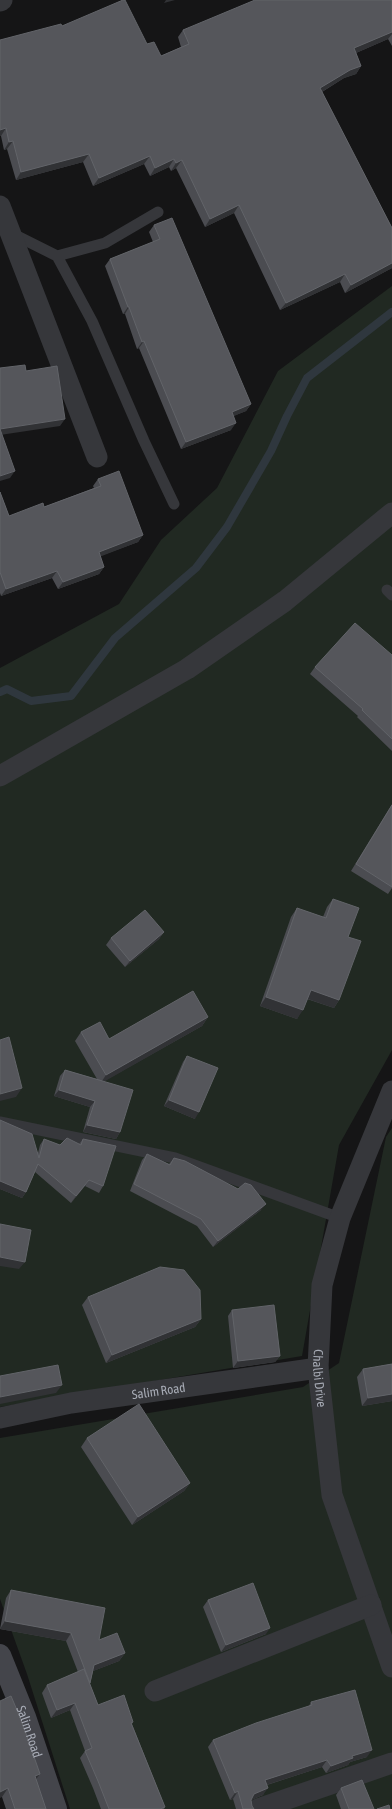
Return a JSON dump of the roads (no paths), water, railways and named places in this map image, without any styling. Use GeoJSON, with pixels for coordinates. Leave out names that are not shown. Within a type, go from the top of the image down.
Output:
{"type":"FeatureCollection","features":[{"type":"Feature","properties":{"kind":"street"},"geometry":{"type":"LineString","coordinates":[[0,206],[12,233],[97,457]]}},
{"type":"Feature","properties":{"kind":"street"},"geometry":{"type":"LineString","coordinates":[[0,776],[187,669],[285,601],[392,513]]}},
{"type":"Feature","properties":{"kind":"street","name":"Chalbi Drive"},"geometry":{"type":"LineString","coordinates":[[392,1091],[340,1218],[322,1285],[318,1368],[332,1495],[392,1667]]}},
{"type":"Feature","properties":{"kind":"street","name":"Salim Road"},"geometry":{"type":"LineString","coordinates":[[0,1418],[71,1403],[318,1368]]}},
{"type":"Feature","properties":{"kind":"street"},"geometry":{"type":"LineString","coordinates":[[155,1692],[371,1605]]}},
{"type":"Feature","properties":{"kind":"street","name":"Salim Road"},"geometry":{"type":"LineString","coordinates":[[0,1655],[25,1717],[56,1809]]}},
{"type":"Feature","properties":{"kind":"street"},"geometry":{"type":"LineString","coordinates":[[258,1809],[392,1763]]}},
{"type":"Feature","properties":{"kind":"lane"},"geometry":{"type":"LineString","coordinates":[[57,256],[105,243],[158,212]]}},
{"type":"Feature","properties":{"kind":"lane"},"geometry":{"type":"LineString","coordinates":[[12,233],[57,256],[92,321],[144,441],[174,504]]}},
{"type":"Feature","properties":{"kind":"lane"},"geometry":{"type":"LineString","coordinates":[[0,1122],[175,1158],[340,1218]]}},
{"type":"Feature","properties":{"kind":"waterway"},"geometry":{"type":"LineString","coordinates":[[0,692],[7,689],[31,701],[71,696],[115,638],[196,568],[227,527],[271,451],[307,378],[392,312]]}}]}
